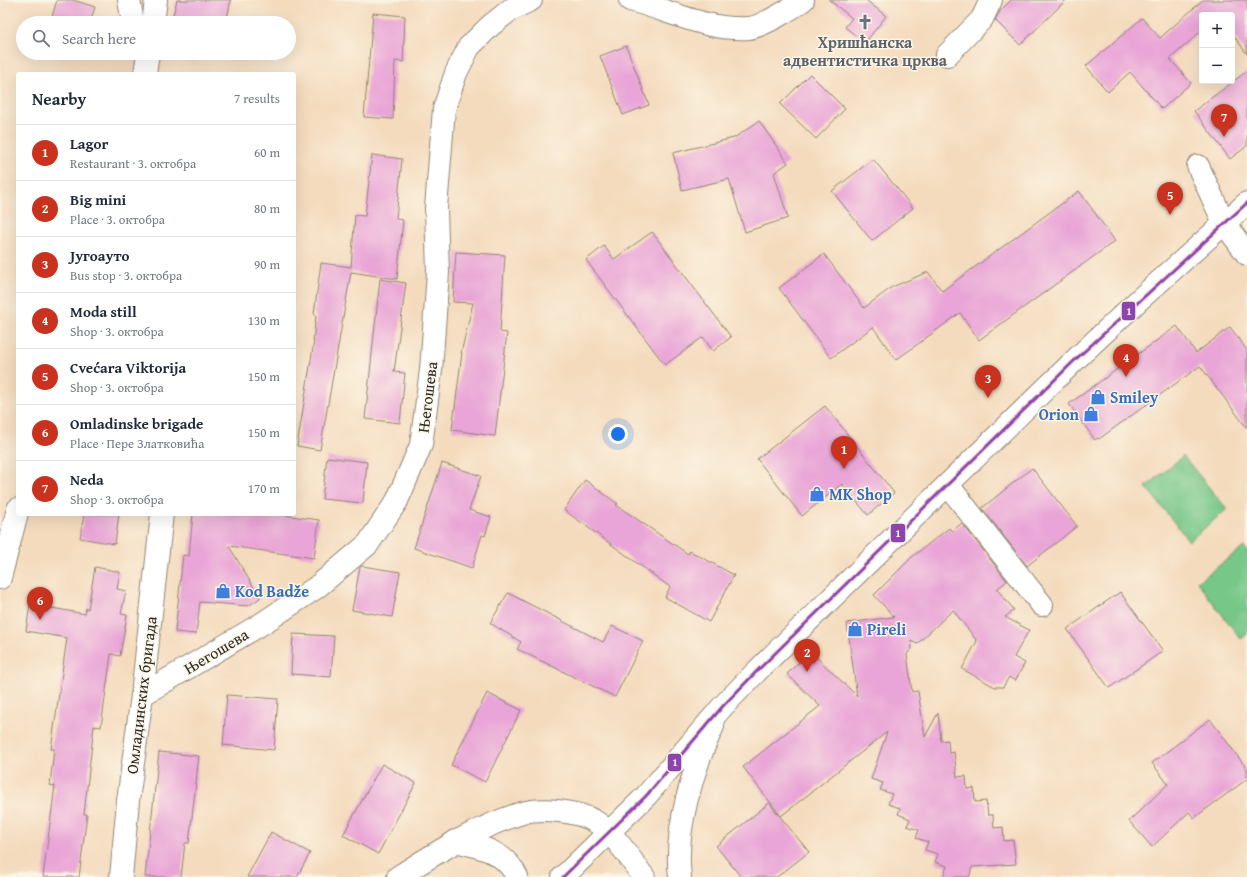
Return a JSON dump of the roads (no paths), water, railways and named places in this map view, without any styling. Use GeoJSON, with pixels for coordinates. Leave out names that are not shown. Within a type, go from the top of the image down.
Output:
{"type":"FeatureCollection","features":[{"type":"Feature","properties":{"kind":"street"},"geometry":{"type":"LineString","coordinates":[[129,0],[132,16]]}},
{"type":"Feature","properties":{"kind":"street"},"geometry":{"type":"LineString","coordinates":[[154,16],[156,0]]}},
{"type":"Feature","properties":{"kind":"street","name":"Његошева"},"geometry":{"type":"LineString","coordinates":[[142,695],[263,623],[317,587],[368,544],[397,501],[421,445],[431,370],[438,272],[436,208],[444,108],[456,73],[469,47],[490,26],[505,14],[531,0]]}},
{"type":"Feature","properties":{"kind":"street"},"geometry":{"type":"LineString","coordinates":[[630,0],[720,27],[750,28],[791,10],[803,0]]}},
{"type":"Feature","properties":{"kind":"street"},"geometry":{"type":"LineString","coordinates":[[947,55],[982,19],[991,0]]}},
{"type":"Feature","properties":{"kind":"street"},"geometry":{"type":"LineString","coordinates":[[138,60],[140,72]]}},
{"type":"Feature","properties":{"kind":"street"},"geometry":{"type":"LineString","coordinates":[[145,72],[147,60]]}},
{"type":"Feature","properties":{"kind":"street"},"geometry":{"type":"LineString","coordinates":[[1198,166],[1224,223],[1247,254]]}},
{"type":"Feature","properties":{"kind":"street"},"geometry":{"type":"LineString","coordinates":[[563,877],[646,796],[723,706],[1098,339],[1247,203]]}},
{"type":"Feature","properties":{"kind":"street"},"geometry":{"type":"LineString","coordinates":[[948,485],[1042,605]]}},
{"type":"Feature","properties":{"kind":"street"},"geometry":{"type":"LineString","coordinates":[[0,578],[16,516]]}},
{"type":"Feature","properties":{"kind":"street","name":"Омладинских бригада"},"geometry":{"type":"LineString","coordinates":[[121,877],[128,801],[142,695],[162,516]]}},
{"type":"Feature","properties":{"kind":"street"},"geometry":{"type":"LineString","coordinates":[[680,877],[678,864],[682,819],[708,736],[723,706]]}},
{"type":"Feature","properties":{"kind":"street"},"geometry":{"type":"LineString","coordinates":[[398,877],[455,841],[523,812],[553,810],[578,814],[595,822],[609,833],[644,877]]}},
{"type":"Feature","properties":{"kind":"street"},"geometry":{"type":"LineString","coordinates":[[455,841],[489,850],[503,857],[513,868],[517,877]]}},
{"type":"Feature","properties":{"kind":"place","name":"Хришћанска адвентистичка црква"},"geometry":{"type":"Point","coordinates":[865,22]}},
{"type":"Feature","properties":{"kind":"place","name":"Neda"},"geometry":{"type":"Point","coordinates":[1224,137]}},
{"type":"Feature","properties":{"kind":"place","name":"Cvećara Viktorija"},"geometry":{"type":"Point","coordinates":[1170,215]}},
{"type":"Feature","properties":{"kind":"place","name":"Moda still"},"geometry":{"type":"Point","coordinates":[1126,377]}},
{"type":"Feature","properties":{"kind":"place","name":"Smiley"},"geometry":{"type":"Point","coordinates":[1098,397]}},
{"type":"Feature","properties":{"kind":"place","name":"Југоауто"},"geometry":{"type":"Point","coordinates":[988,398]}},
{"type":"Feature","properties":{"kind":"place","name":"Orion"},"geometry":{"type":"Point","coordinates":[1091,414]}},
{"type":"Feature","properties":{"kind":"place","name":"Lagor"},"geometry":{"type":"Point","coordinates":[844,469]}},
{"type":"Feature","properties":{"kind":"place","name":"MK Shop"},"geometry":{"type":"Point","coordinates":[817,494]}},
{"type":"Feature","properties":{"kind":"place","name":"Kod Badže"},"geometry":{"type":"Point","coordinates":[223,591]}},
{"type":"Feature","properties":{"kind":"place","name":"Omladinske brigade"},"geometry":{"type":"Point","coordinates":[40,620]}},
{"type":"Feature","properties":{"kind":"place","name":"Pireli"},"geometry":{"type":"Point","coordinates":[855,629]}},
{"type":"Feature","properties":{"kind":"place","name":"Big mini"},"geometry":{"type":"Point","coordinates":[807,672]}}]}
